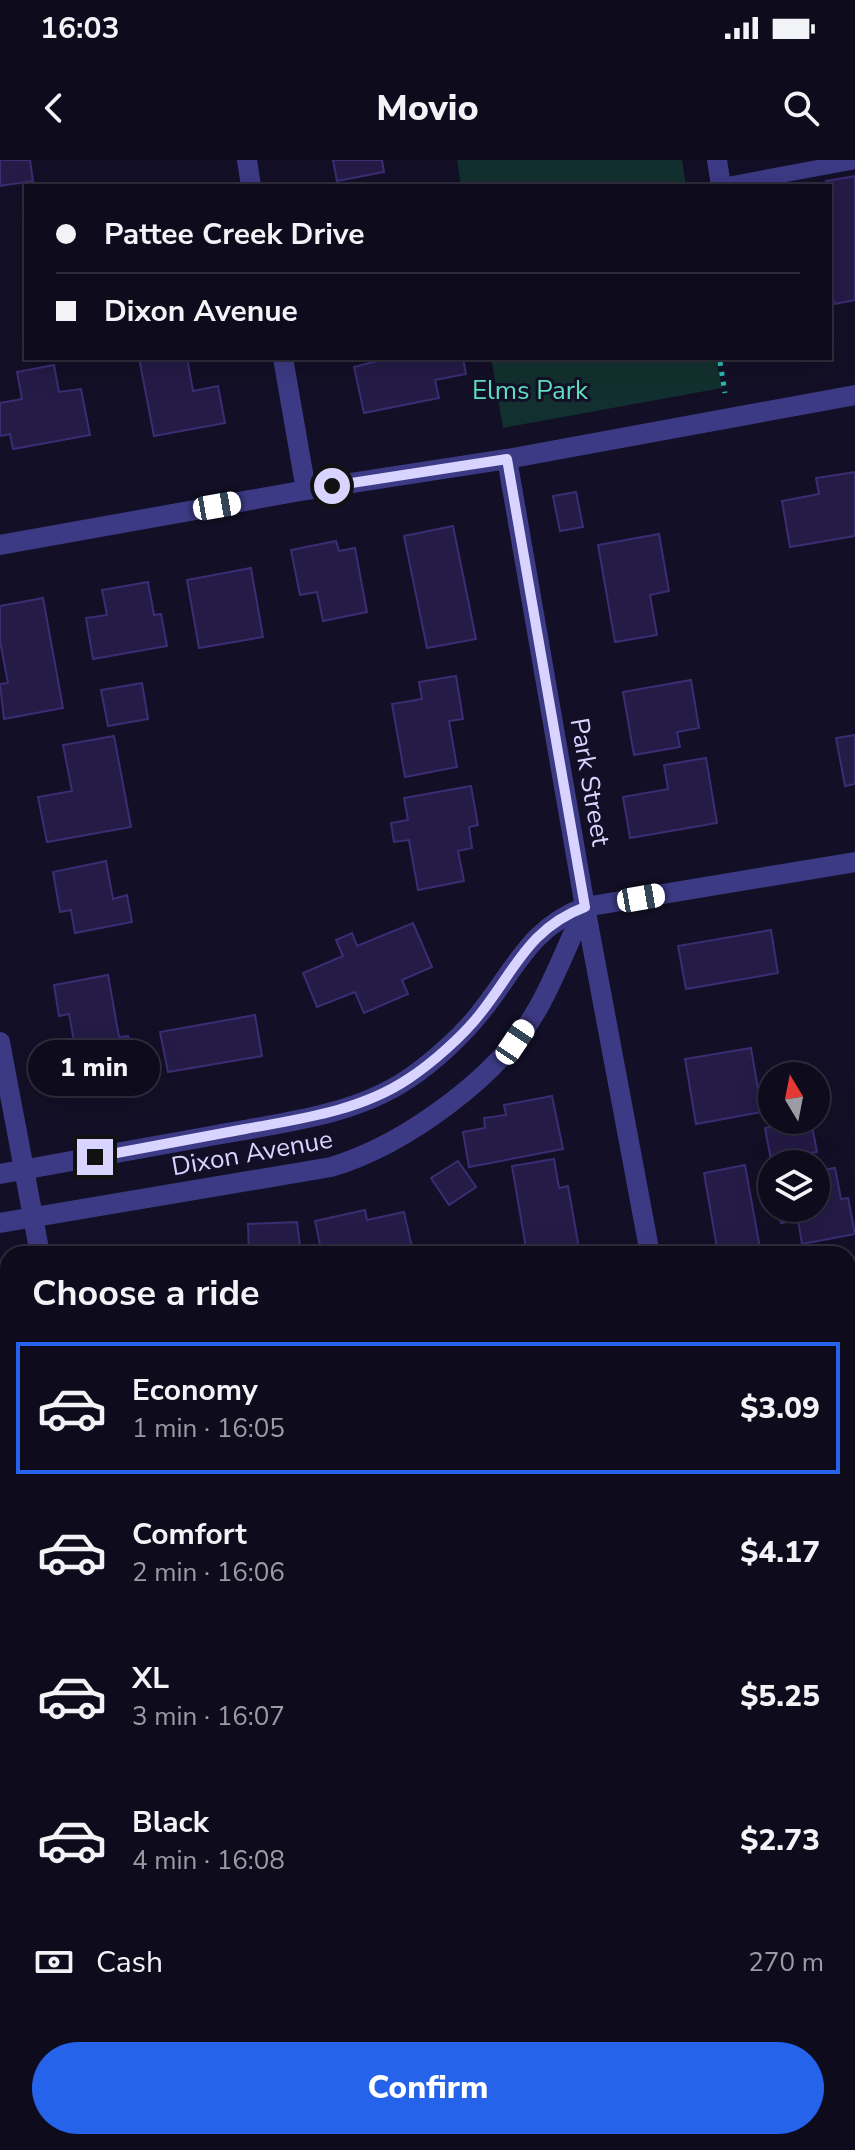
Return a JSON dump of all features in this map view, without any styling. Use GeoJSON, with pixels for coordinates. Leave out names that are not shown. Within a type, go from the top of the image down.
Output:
{"type":"FeatureCollection","features":[{"type":"Feature","properties":{"kind":"street"},"geometry":{"type":"LineString","coordinates":[[247,160],[251,184]]}},
{"type":"Feature","properties":{"kind":"street"},"geometry":{"type":"LineString","coordinates":[[717,160],[722,184]]}},
{"type":"Feature","properties":{"kind":"street"},"geometry":{"type":"LineString","coordinates":[[283,360],[306,490]]}},
{"type":"Feature","properties":{"kind":"street"},"geometry":{"type":"LineString","coordinates":[[0,545],[306,490],[507,459],[855,395]]}},
{"type":"Feature","properties":{"kind":"street","name":"Park Street"},"geometry":{"type":"LineString","coordinates":[[507,459],[585,907],[649,1246]]}},
{"type":"Feature","properties":{"kind":"street","name":"Dixon Avenue"},"geometry":{"type":"LineString","coordinates":[[0,1174],[299,1119],[362,1102],[409,1079],[432,1060],[477,1017],[521,953],[564,915],[585,907],[855,862]]}},
{"type":"Feature","properties":{"kind":"street","name":"Dixon Avenue"},"geometry":{"type":"LineString","coordinates":[[0,1223],[331,1167],[391,1143],[422,1123],[490,1069],[515,1042],[537,1009],[585,907]]}},
{"type":"Feature","properties":{"kind":"street"},"geometry":{"type":"LineString","coordinates":[[0,1042],[38,1246]]}},
{"type":"Feature","properties":{"kind":"lane"},"geometry":{"type":"LineString","coordinates":[[733,184],[855,161]]}},
{"type":"Feature","properties":{"kind":"path"},"geometry":{"type":"LineString","coordinates":[[720,362],[725,393]]}},
{"type":"Feature","properties":{"kind":"green space"},"geometry":{"type":"Polygon","coordinates":[[[457,160],[682,160],[686,184],[461,184],[457,160]]]}},
{"type":"Feature","properties":{"kind":"green space","name":"Elms Park"},"geometry":{"type":"Polygon","coordinates":[[[491,360],[716,360],[722,388],[503,428],[491,360]]]}},
{"type":"Feature","properties":{"kind":"building"},"geometry":{"type":"Polygon","coordinates":[[[0,160],[30,160],[33,181],[0,186],[0,160]]]}},
{"type":"Feature","properties":{"kind":"building"},"geometry":{"type":"Polygon","coordinates":[[[333,160],[382,160],[384,172],[337,181],[333,160]]]}},
{"type":"Feature","properties":{"kind":"building"},"geometry":{"type":"Polygon","coordinates":[[[855,176],[855,300],[834,304],[832,184],[827,184],[826,181],[855,176]]]}},
{"type":"Feature","properties":{"kind":"building"},"geometry":{"type":"Polygon","coordinates":[[[139,360],[187,360],[193,391],[218,386],[225,423],[154,436],[139,360]]]}},
{"type":"Feature","properties":{"kind":"building"},"geometry":{"type":"Polygon","coordinates":[[[381,360],[463,360],[466,374],[435,380],[439,398],[364,413],[354,367],[381,360]]]}},
{"type":"Feature","properties":{"kind":"building"},"geometry":{"type":"Polygon","coordinates":[[[54,365],[59,392],[81,389],[90,435],[13,449],[10,434],[0,436],[0,403],[22,399],[17,372],[54,365]]]}},
{"type":"Feature","properties":{"kind":"building"},"geometry":{"type":"Polygon","coordinates":[[[855,472],[855,536],[790,547],[782,501],[819,494],[816,478],[855,472]]]}},
{"type":"Feature","properties":{"kind":"building"},"geometry":{"type":"Polygon","coordinates":[[[576,492],[583,527],[560,531],[553,496],[576,492]]]}},
{"type":"Feature","properties":{"kind":"building"},"geometry":{"type":"Polygon","coordinates":[[[453,526],[476,639],[427,648],[404,536],[453,526]]]}},
{"type":"Feature","properties":{"kind":"building"},"geometry":{"type":"Polygon","coordinates":[[[659,534],[669,591],[650,595],[657,635],[615,642],[598,545],[659,534]]]}},
{"type":"Feature","properties":{"kind":"building"},"geometry":{"type":"Polygon","coordinates":[[[336,541],[339,551],[355,548],[367,612],[323,621],[317,592],[300,595],[291,550],[336,541]]]}},
{"type":"Feature","properties":{"kind":"building"},"geometry":{"type":"Polygon","coordinates":[[[251,568],[263,637],[199,648],[187,580],[251,568]]]}},
{"type":"Feature","properties":{"kind":"building"},"geometry":{"type":"Polygon","coordinates":[[[148,582],[154,615],[161,614],[167,646],[93,659],[86,618],[107,615],[102,590],[148,582]]]}},
{"type":"Feature","properties":{"kind":"building"},"geometry":{"type":"Polygon","coordinates":[[[43,598],[63,708],[4,719],[0,684],[8,683],[0,641],[0,606],[43,598]]]}},
{"type":"Feature","properties":{"kind":"building"},"geometry":{"type":"Polygon","coordinates":[[[456,676],[463,719],[449,721],[457,767],[405,777],[392,704],[422,699],[419,682],[456,676]]]}},
{"type":"Feature","properties":{"kind":"building"},"geometry":{"type":"Polygon","coordinates":[[[691,680],[699,728],[677,732],[680,747],[634,755],[623,692],[691,680]]]}},
{"type":"Feature","properties":{"kind":"building"},"geometry":{"type":"Polygon","coordinates":[[[142,683],[148,719],[108,726],[101,690],[142,683]]]}},
{"type":"Feature","properties":{"kind":"building"},"geometry":{"type":"Polygon","coordinates":[[[855,735],[855,784],[845,786],[836,738],[855,735]]]}},
{"type":"Feature","properties":{"kind":"building"},"geometry":{"type":"Polygon","coordinates":[[[114,736],[131,827],[47,842],[38,797],[72,791],[63,745],[114,736]]]}},
{"type":"Feature","properties":{"kind":"building"},"geometry":{"type":"Polygon","coordinates":[[[706,758],[717,823],[630,838],[623,797],[668,789],[664,765],[706,758]]]}},
{"type":"Feature","properties":{"kind":"building"},"geometry":{"type":"Polygon","coordinates":[[[471,786],[478,825],[469,827],[472,848],[458,851],[464,881],[418,890],[409,840],[394,842],[391,823],[408,820],[404,798],[471,786]]]}},
{"type":"Feature","properties":{"kind":"building"},"geometry":{"type":"Polygon","coordinates":[[[106,861],[113,899],[127,895],[132,922],[75,933],[71,910],[60,912],[53,872],[106,861]]]}},
{"type":"Feature","properties":{"kind":"building"},"geometry":{"type":"Polygon","coordinates":[[[413,923],[432,967],[402,980],[408,994],[364,1013],[355,992],[317,1007],[303,973],[343,956],[336,940],[352,933],[357,946],[413,923]]]}},
{"type":"Feature","properties":{"kind":"building"},"geometry":{"type":"Polygon","coordinates":[[[771,930],[778,973],[686,989],[678,946],[771,930]]]}},
{"type":"Feature","properties":{"kind":"building"},"geometry":{"type":"Polygon","coordinates":[[[108,975],[119,1037],[128,1036],[132,1058],[114,1061],[117,1078],[82,1085],[69,1014],[59,1016],[54,985],[108,975]]]}},
{"type":"Feature","properties":{"kind":"building"},"geometry":{"type":"Polygon","coordinates":[[[255,1015],[262,1056],[168,1072],[160,1032],[255,1015]]]}},
{"type":"Feature","properties":{"kind":"building"},"geometry":{"type":"Polygon","coordinates":[[[751,1048],[758,1089],[758,1113],[696,1124],[685,1059],[751,1048]]]}},
{"type":"Feature","properties":{"kind":"building"},"geometry":{"type":"Polygon","coordinates":[[[552,1096],[563,1149],[469,1167],[463,1132],[485,1128],[484,1118],[506,1115],[504,1105],[552,1096]]]}},
{"type":"Feature","properties":{"kind":"building"},"geometry":{"type":"Polygon","coordinates":[[[766,1134],[814,1134],[817,1150],[769,1150],[766,1134]]]}},
{"type":"Feature","properties":{"kind":"building"},"geometry":{"type":"Polygon","coordinates":[[[554,1159],[559,1188],[568,1186],[579,1246],[526,1246],[512,1166],[554,1159]]]}},
{"type":"Feature","properties":{"kind":"building"},"geometry":{"type":"Polygon","coordinates":[[[458,1161],[476,1187],[449,1205],[431,1178],[458,1161]]]}},
{"type":"Feature","properties":{"kind":"building"},"geometry":{"type":"Polygon","coordinates":[[[745,1165],[760,1246],[717,1246],[704,1173],[745,1165]]]}},
{"type":"Feature","properties":{"kind":"building"},"geometry":{"type":"Polygon","coordinates":[[[835,1168],[841,1199],[848,1198],[855,1234],[802,1244],[798,1222],[830,1222],[830,1169],[835,1168]]]}},
{"type":"Feature","properties":{"kind":"building"},"geometry":{"type":"Polygon","coordinates":[[[365,1210],[367,1220],[404,1212],[412,1246],[320,1246],[315,1221],[365,1210]]]}},
{"type":"Feature","properties":{"kind":"building"},"geometry":{"type":"Polygon","coordinates":[[[297,1222],[300,1246],[249,1246],[248,1224],[297,1222]]]}},
{"type":"Feature","properties":{"kind":"route"},"geometry":{"type":"LineString","coordinates":[[95,1157],[299,1119],[362,1102],[386,1092],[409,1079],[477,1017],[521,953],[535,938],[564,915],[585,907],[507,459],[332,486]]}}]}
